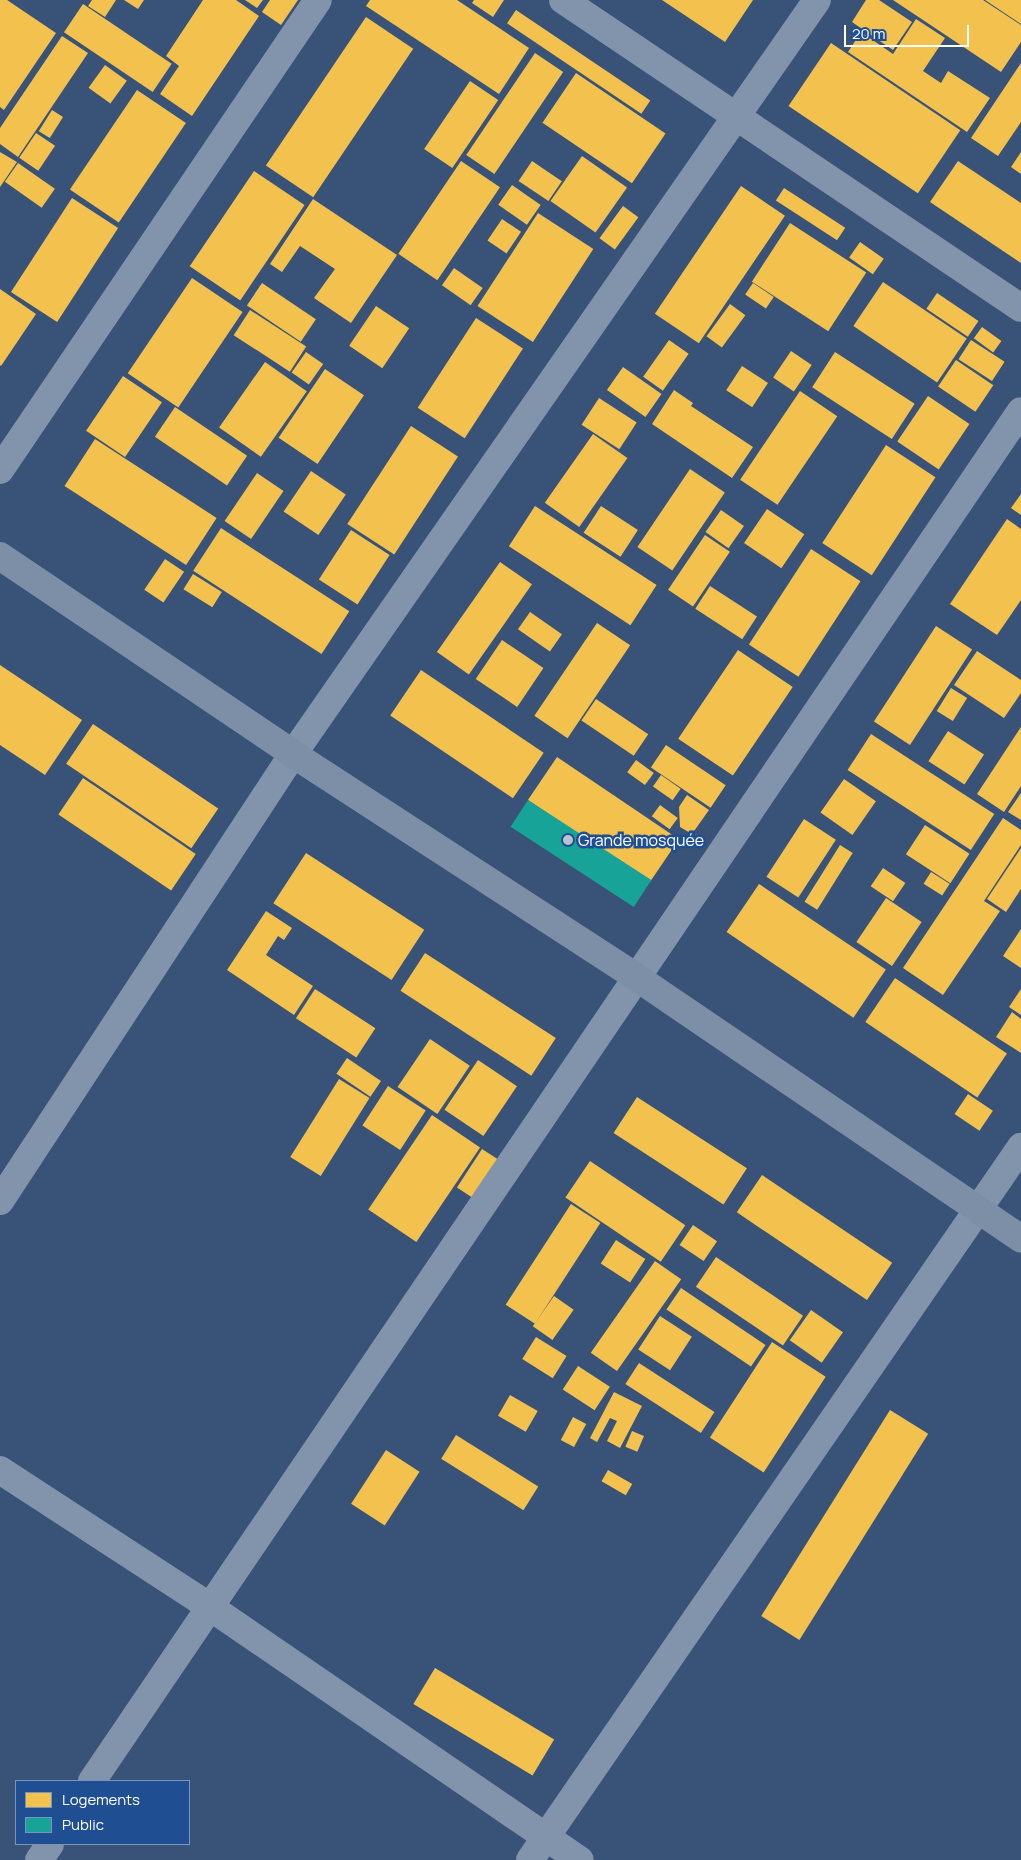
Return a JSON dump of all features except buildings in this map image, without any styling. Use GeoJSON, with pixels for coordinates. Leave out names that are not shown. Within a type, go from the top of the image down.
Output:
{"type":"FeatureCollection","features":[{"type":"Feature","properties":{"kind":"street"},"geometry":{"type":"LineString","coordinates":[[0,470],[318,0]]}},
{"type":"Feature","properties":{"kind":"street"},"geometry":{"type":"LineString","coordinates":[[563,0],[1021,308]]}},
{"type":"Feature","properties":{"kind":"street"},"geometry":{"type":"LineString","coordinates":[[0,1201],[293,754],[817,0]]}},
{"type":"Feature","properties":{"kind":"street"},"geometry":{"type":"LineString","coordinates":[[93,1780],[639,979],[1021,411]]}},
{"type":"Feature","properties":{"kind":"street"},"geometry":{"type":"LineString","coordinates":[[0,556],[293,754],[639,979],[1021,1239]]}},
{"type":"Feature","properties":{"kind":"street"},"geometry":{"type":"LineString","coordinates":[[530,1860],[1021,1147]]}},
{"type":"Feature","properties":{"kind":"street"},"geometry":{"type":"LineString","coordinates":[[0,1470],[210,1607],[580,1860]]}},
{"type":"Feature","properties":{"kind":"street"},"geometry":{"type":"LineString","coordinates":[[39,1860],[49,1845]]}},
{"type":"Feature","properties":{"kind":"place","name":"Grande mosquée"},"geometry":{"type":"Point","coordinates":[568,840]}}]}
